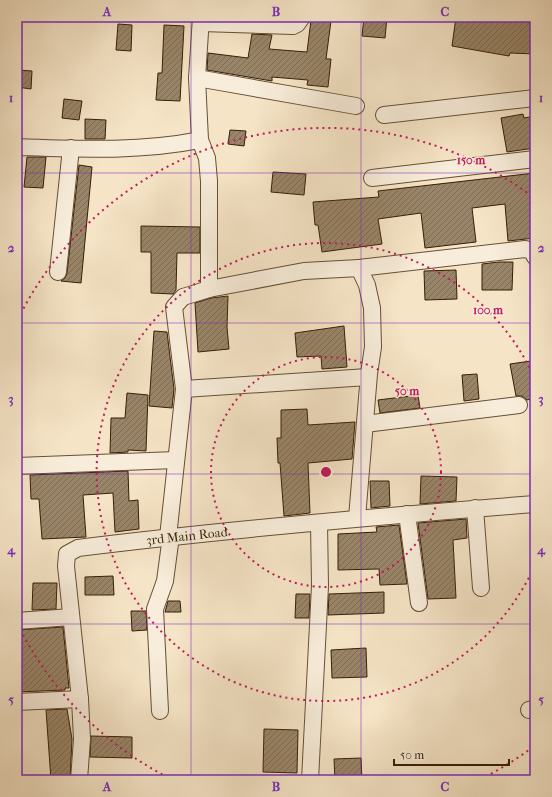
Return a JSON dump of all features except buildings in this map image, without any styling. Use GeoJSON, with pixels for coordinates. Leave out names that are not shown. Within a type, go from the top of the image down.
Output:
{"type":"FeatureCollection","features":[{"type":"Feature","properties":{"kind":"street"},"geometry":{"type":"LineString","coordinates":[[209,289],[209,181],[207,158],[200,140],[197,78],[201,20],[293,26],[297,24],[302,17]]}},
{"type":"Feature","properties":{"kind":"street"},"geometry":{"type":"LineString","coordinates":[[197,78],[356,106]]}},
{"type":"Feature","properties":{"kind":"street"},"geometry":{"type":"LineString","coordinates":[[384,115],[535,98]]}},
{"type":"Feature","properties":{"kind":"street"},"geometry":{"type":"LineString","coordinates":[[17,147],[108,149],[183,144],[200,140]]}},
{"type":"Feature","properties":{"kind":"street"},"geometry":{"type":"LineString","coordinates":[[58,272],[71,148]]}},
{"type":"Feature","properties":{"kind":"street"},"geometry":{"type":"LineString","coordinates":[[372,178],[535,159]]}},
{"type":"Feature","properties":{"kind":"street"},"geometry":{"type":"LineString","coordinates":[[160,711],[155,609],[165,581],[184,389],[174,307],[183,297],[209,289],[304,272],[359,268],[525,248],[532,251],[535,257]]}},
{"type":"Feature","properties":{"kind":"street"},"geometry":{"type":"LineString","coordinates":[[357,518],[368,377],[373,347],[372,308],[367,285],[359,268]]}},
{"type":"Feature","properties":{"kind":"street"},"geometry":{"type":"LineString","coordinates":[[184,389],[368,377]]}},
{"type":"Feature","properties":{"kind":"street"},"geometry":{"type":"LineString","coordinates":[[365,424],[519,404]]}},
{"type":"Feature","properties":{"kind":"street"},"geometry":{"type":"LineString","coordinates":[[17,466],[176,460]]}},
{"type":"Feature","properties":{"kind":"street","name":"3rd Main Road"},"geometry":{"type":"LineString","coordinates":[[79,780],[82,739],[80,699],[66,566],[67,554],[78,548],[170,537],[357,518],[535,504]]}},
{"type":"Feature","properties":{"kind":"street"},"geometry":{"type":"LineString","coordinates":[[475,508],[481,588]]}},
{"type":"Feature","properties":{"kind":"street"},"geometry":{"type":"LineString","coordinates":[[407,514],[419,603]]}},
{"type":"Feature","properties":{"kind":"street"},"geometry":{"type":"LineString","coordinates":[[310,780],[320,586],[319,522]]}},
{"type":"Feature","properties":{"kind":"street"},"geometry":{"type":"LineString","coordinates":[[17,622],[72,617]]}},
{"type":"Feature","properties":{"kind":"street"},"geometry":{"type":"LineString","coordinates":[[17,702],[80,699]]}}]}
